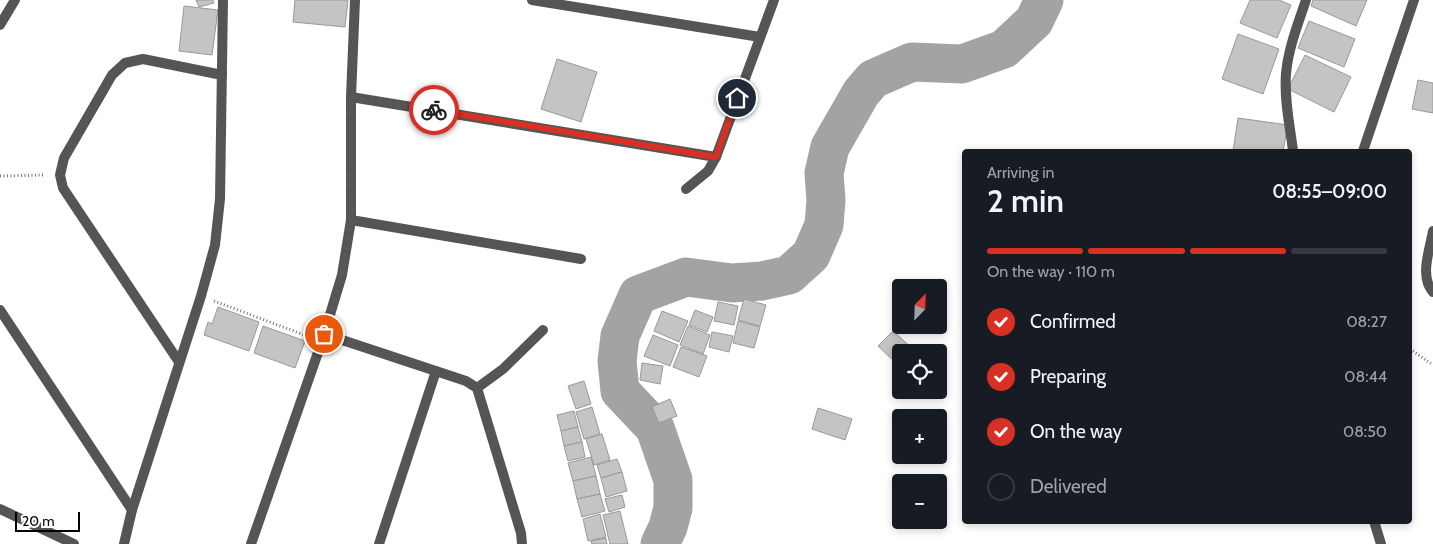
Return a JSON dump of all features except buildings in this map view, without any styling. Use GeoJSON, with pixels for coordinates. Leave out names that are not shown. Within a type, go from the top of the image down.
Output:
{"type":"FeatureCollection","features":[{"type":"Feature","properties":{"kind":"street"},"geometry":{"type":"LineString","coordinates":[[0,25],[15,0]]}},
{"type":"Feature","properties":{"kind":"street"},"geometry":{"type":"LineString","coordinates":[[124,544],[132,510],[201,296],[215,245],[220,199],[223,0]]}},
{"type":"Feature","properties":{"kind":"street"},"geometry":{"type":"LineString","coordinates":[[251,544],[342,275],[351,220],[351,97],[355,0]]}},
{"type":"Feature","properties":{"kind":"street"},"geometry":{"type":"LineString","coordinates":[[532,0],[760,37]]}},
{"type":"Feature","properties":{"kind":"street"},"geometry":{"type":"LineString","coordinates":[[686,189],[708,171],[716,157],[774,0]]}},
{"type":"Feature","properties":{"kind":"street"},"geometry":{"type":"LineString","coordinates":[[1293,149],[1286,96],[1286,75],[1292,41],[1306,0]]}},
{"type":"Feature","properties":{"kind":"street"},"geometry":{"type":"LineString","coordinates":[[1364,149],[1414,0]]}},
{"type":"Feature","properties":{"kind":"street"},"geometry":{"type":"LineString","coordinates":[[180,362],[63,188],[60,175],[64,158],[112,75],[125,64],[142,59],[222,75]]}},
{"type":"Feature","properties":{"kind":"street"},"geometry":{"type":"LineString","coordinates":[[351,97],[716,157]]}},
{"type":"Feature","properties":{"kind":"street"},"geometry":{"type":"LineString","coordinates":[[351,220],[581,259]]}},
{"type":"Feature","properties":{"kind":"street"},"geometry":{"type":"LineString","coordinates":[[1433,231],[1426,272],[1426,278],[1433,292]]}},
{"type":"Feature","properties":{"kind":"street"},"geometry":{"type":"LineString","coordinates":[[0,310],[132,510]]}},
{"type":"Feature","properties":{"kind":"street"},"geometry":{"type":"LineString","coordinates":[[477,388],[503,369],[543,330]]}},
{"type":"Feature","properties":{"kind":"street"},"geometry":{"type":"LineString","coordinates":[[322,337],[436,371],[466,381],[477,388],[521,533],[522,544]]}},
{"type":"Feature","properties":{"kind":"street"},"geometry":{"type":"LineString","coordinates":[[379,544],[436,371]]}},
{"type":"Feature","properties":{"kind":"street"},"geometry":{"type":"LineString","coordinates":[[0,510],[74,544]]}},
{"type":"Feature","properties":{"kind":"street"},"geometry":{"type":"LineString","coordinates":[[1375,524],[1381,544]]}},
{"type":"Feature","properties":{"kind":"path"},"geometry":{"type":"LineString","coordinates":[[0,176],[60,175]]}},
{"type":"Feature","properties":{"kind":"path"},"geometry":{"type":"LineString","coordinates":[[201,296],[322,337]]}},
{"type":"Feature","properties":{"kind":"path"},"geometry":{"type":"LineString","coordinates":[[1412,350],[1433,364]]}},
{"type":"Feature","properties":{"kind":"waterway"},"geometry":{"type":"LineString","coordinates":[[660,544],[668,527],[673,508],[673,480],[655,428],[620,391],[617,361],[620,336],[638,295],[686,277],[732,283],[762,281],[789,275],[811,255],[824,225],[826,200],[824,173],[830,147],[861,93],[873,79],[912,62],[962,64],[1004,49],[1034,21],[1044,0]]}},
{"type":"Feature","properties":{"kind":"way so far"},"geometry":{"type":"LineString","coordinates":[[324,334],[342,275],[351,220],[351,97],[434,110]]}},
{"type":"Feature","properties":{"kind":"route"},"geometry":{"type":"LineString","coordinates":[[434,110],[716,157],[737,98]]}}]}
